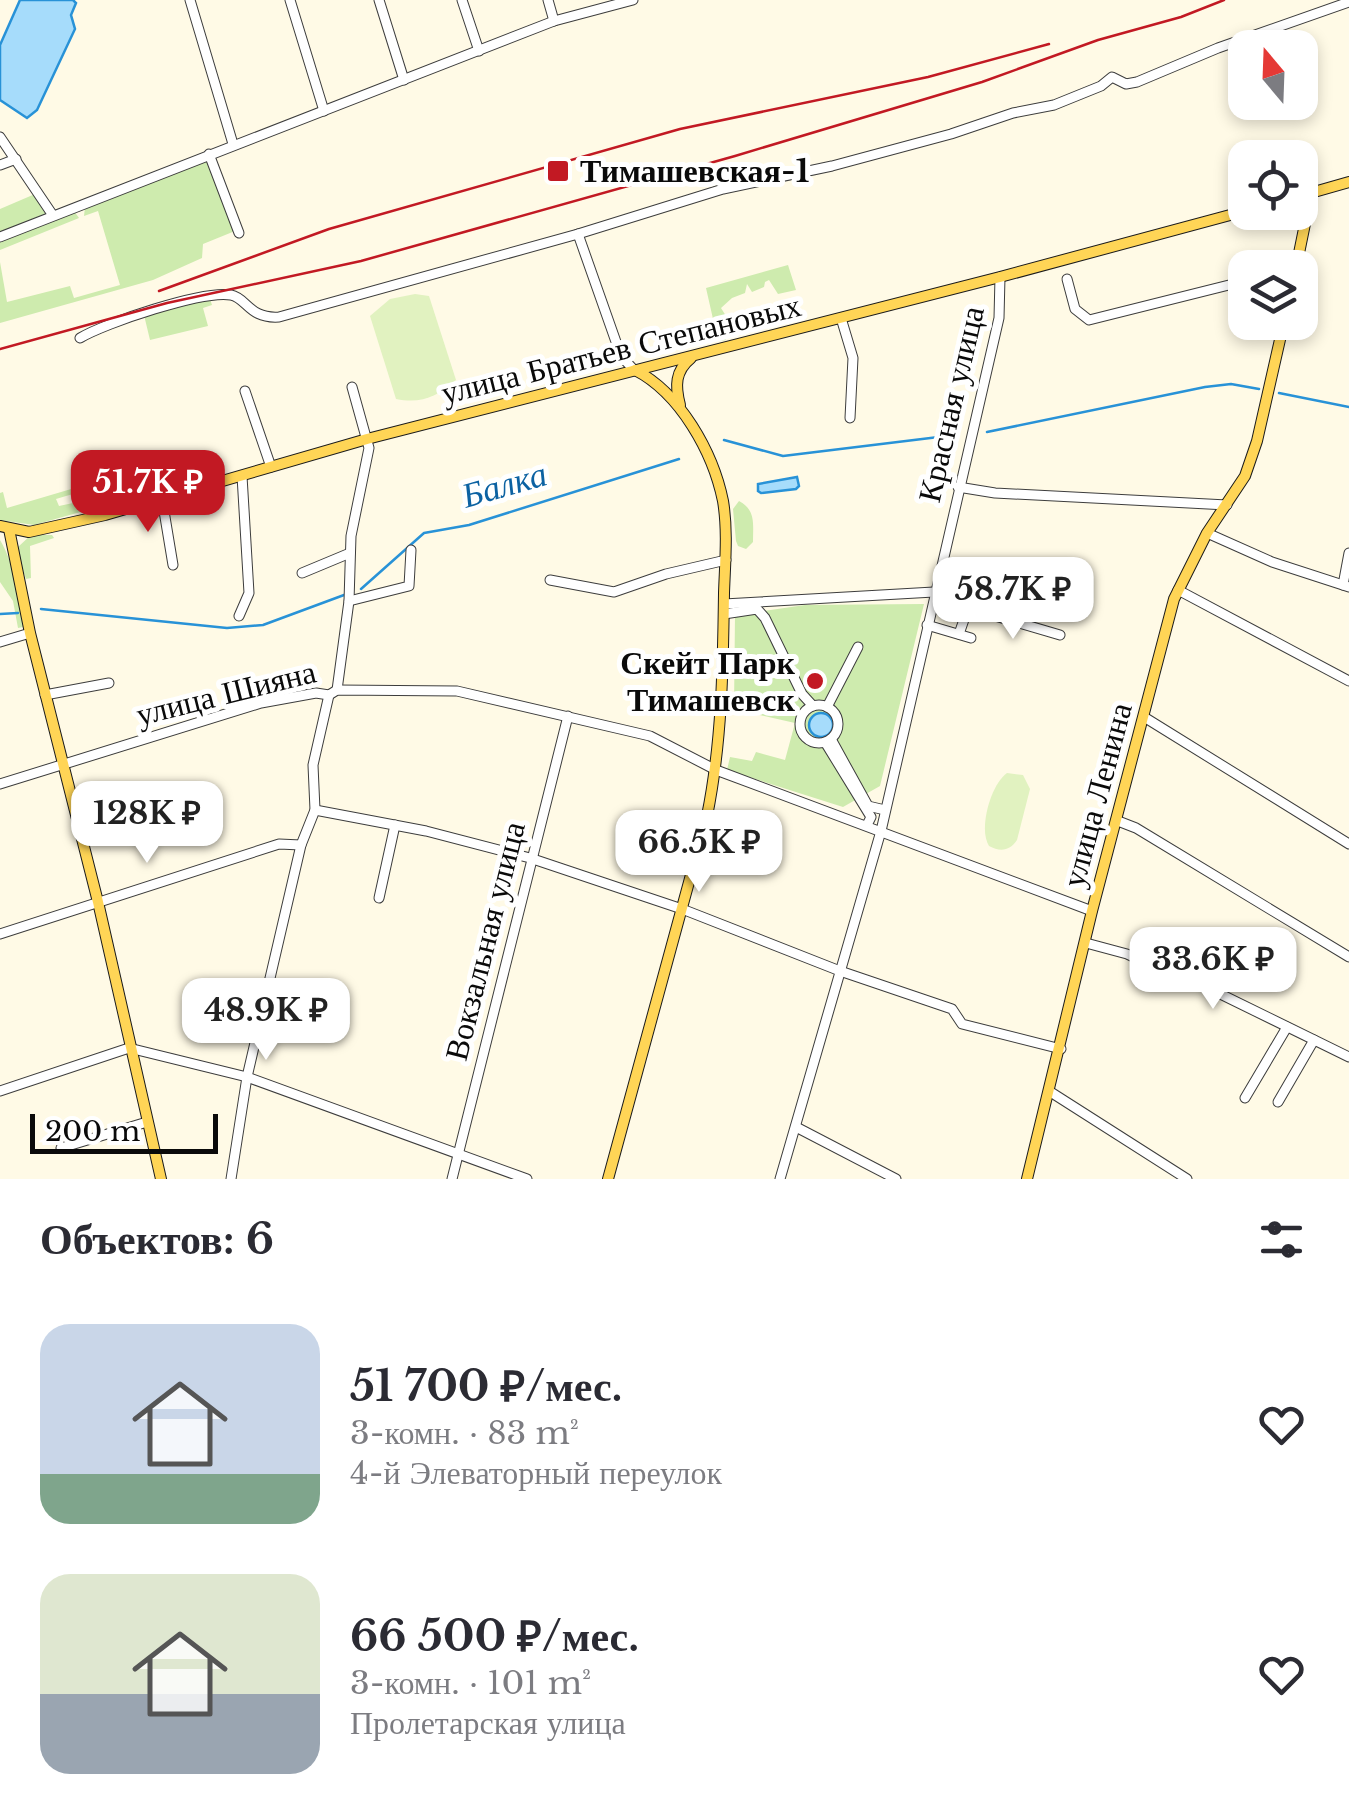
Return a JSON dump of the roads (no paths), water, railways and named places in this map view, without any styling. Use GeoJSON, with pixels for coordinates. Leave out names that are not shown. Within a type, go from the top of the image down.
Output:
{"type":"FeatureCollection","features":[{"type":"Feature","properties":{"kind":"main road"},"geometry":{"type":"LineString","coordinates":[[1318,191],[1349,182]]}},
{"type":"Feature","properties":{"kind":"main road","name":"улица Братьев Степановых"},"geometry":{"type":"LineString","coordinates":[[3,530],[29,532],[106,516],[367,439],[1228,216]]}},
{"type":"Feature","properties":{"kind":"main road","name":"улица Ленина"},"geometry":{"type":"LineString","coordinates":[[1027,1179],[1092,911],[1178,590],[1207,533],[1246,476],[1280,340]]}},
{"type":"Feature","properties":{"kind":"main road"},"geometry":{"type":"LineString","coordinates":[[683,416],[677,378],[693,356]]}},
{"type":"Feature","properties":{"kind":"main road"},"geometry":{"type":"LineString","coordinates":[[608,1179],[716,770],[726,560],[725,519],[711,461],[683,416],[655,382],[634,370]]}},
{"type":"Feature","properties":{"kind":"main road"},"geometry":{"type":"LineString","coordinates":[[3,530],[12,550],[98,902],[161,1179]]}},
{"type":"Feature","properties":{"kind":"main road"},"geometry":{"type":"LineString","coordinates":[[12,550],[29,532]]}},
{"type":"Feature","properties":{"kind":"street"},"geometry":{"type":"LineString","coordinates":[[190,0],[233,144]]}},
{"type":"Feature","properties":{"kind":"street"},"geometry":{"type":"LineString","coordinates":[[290,0],[324,111]]}},
{"type":"Feature","properties":{"kind":"street"},"geometry":{"type":"LineString","coordinates":[[378,0],[404,80]]}},
{"type":"Feature","properties":{"kind":"street"},"geometry":{"type":"LineString","coordinates":[[462,0],[478,51]]}},
{"type":"Feature","properties":{"kind":"street"},"geometry":{"type":"LineString","coordinates":[[548,0],[554,21]]}},
{"type":"Feature","properties":{"kind":"street"},"geometry":{"type":"LineString","coordinates":[[0,237],[554,21],[633,0]]}},
{"type":"Feature","properties":{"kind":"street"},"geometry":{"type":"LineString","coordinates":[[80,338],[121,319],[186,301],[228,295],[264,317],[279,318],[723,189],[832,166],[1013,113],[1054,105],[1101,86],[1112,77],[1126,84],[1138,82],[1218,48],[1349,2]]}},
{"type":"Feature","properties":{"kind":"street"},"geometry":{"type":"LineString","coordinates":[[0,137],[52,214]]}},
{"type":"Feature","properties":{"kind":"street"},"geometry":{"type":"LineString","coordinates":[[208,154],[239,233]]}},
{"type":"Feature","properties":{"kind":"street"},"geometry":{"type":"LineString","coordinates":[[0,165],[16,159]]}},
{"type":"Feature","properties":{"kind":"street"},"geometry":{"type":"LineString","coordinates":[[578,234],[621,356],[634,370]]}},
{"type":"Feature","properties":{"kind":"street","name":"Красная улица"},"geometry":{"type":"LineString","coordinates":[[780,1179],[881,830],[999,318],[1000,277]]}},
{"type":"Feature","properties":{"kind":"street"},"geometry":{"type":"LineString","coordinates":[[1067,279],[1075,309],[1089,320],[1228,285]]}},
{"type":"Feature","properties":{"kind":"street"},"geometry":{"type":"LineString","coordinates":[[840,318],[853,358],[850,418]]}},
{"type":"Feature","properties":{"kind":"street"},"geometry":{"type":"LineString","coordinates":[[231,1179],[248,1077],[301,845],[315,810],[313,765],[333,693],[349,601],[350,536],[369,448],[352,387]]}},
{"type":"Feature","properties":{"kind":"street"},"geometry":{"type":"LineString","coordinates":[[245,391],[271,467]]}},
{"type":"Feature","properties":{"kind":"street"},"geometry":{"type":"LineString","coordinates":[[239,616],[249,593],[242,476]]}},
{"type":"Feature","properties":{"kind":"street"},"geometry":{"type":"LineString","coordinates":[[958,487],[1076,498],[1226,505]]}},
{"type":"Feature","properties":{"kind":"street"},"geometry":{"type":"LineString","coordinates":[[162,499],[173,565]]}},
{"type":"Feature","properties":{"kind":"street"},"geometry":{"type":"LineString","coordinates":[[1207,533],[1272,562],[1346,586],[1349,553]]}},
{"type":"Feature","properties":{"kind":"street"},"geometry":{"type":"LineString","coordinates":[[349,601],[408,586],[410,550]]}},
{"type":"Feature","properties":{"kind":"street"},"geometry":{"type":"LineString","coordinates":[[302,573],[350,553]]}},
{"type":"Feature","properties":{"kind":"street"},"geometry":{"type":"LineString","coordinates":[[550,580],[614,592],[666,574],[726,560]]}},
{"type":"Feature","properties":{"kind":"street"},"geometry":{"type":"LineString","coordinates":[[1178,590],[1349,681]]}},
{"type":"Feature","properties":{"kind":"street"},"geometry":{"type":"LineString","coordinates":[[724,609],[934,592]]}},
{"type":"Feature","properties":{"kind":"street"},"geometry":{"type":"LineString","coordinates":[[959,634],[968,608],[1060,635]]}},
{"type":"Feature","properties":{"kind":"street"},"geometry":{"type":"LineString","coordinates":[[724,609],[757,609],[812,706]]}},
{"type":"Feature","properties":{"kind":"street"},"geometry":{"type":"LineString","coordinates":[[927,625],[970,638]]}},
{"type":"Feature","properties":{"kind":"street"},"geometry":{"type":"LineString","coordinates":[[0,642],[30,633]]}},
{"type":"Feature","properties":{"kind":"street"},"geometry":{"type":"LineString","coordinates":[[827,707],[858,646]]}},
{"type":"Feature","properties":{"kind":"street"},"geometry":{"type":"LineString","coordinates":[[46,695],[109,683]]}},
{"type":"Feature","properties":{"kind":"street","name":"улица Шияна"},"geometry":{"type":"LineString","coordinates":[[0,784],[261,703],[316,694],[456,690],[650,736],[716,770],[1092,911]]}},
{"type":"Feature","properties":{"kind":"street"},"geometry":{"type":"LineString","coordinates":[[812,706],[827,707],[837,718],[838,728],[828,740],[806,738],[800,730],[804,712],[812,706]]}},
{"type":"Feature","properties":{"kind":"street","name":"Вокзальная улица"},"geometry":{"type":"LineString","coordinates":[[452,1179],[568,716]]}},
{"type":"Feature","properties":{"kind":"street"},"geometry":{"type":"LineString","coordinates":[[1144,717],[1349,844]]}},
{"type":"Feature","properties":{"kind":"street"},"geometry":{"type":"LineString","coordinates":[[828,740],[868,806],[885,810]]}},
{"type":"Feature","properties":{"kind":"street"},"geometry":{"type":"LineString","coordinates":[[828,740],[871,816],[867,826]]}},
{"type":"Feature","properties":{"kind":"street"},"geometry":{"type":"LineString","coordinates":[[315,810],[395,824],[530,858],[952,1008],[962,1024],[1061,1049]]}},
{"type":"Feature","properties":{"kind":"street"},"geometry":{"type":"LineString","coordinates":[[1118,822],[1136,828],[1349,957]]}},
{"type":"Feature","properties":{"kind":"street"},"geometry":{"type":"LineString","coordinates":[[379,898],[395,824]]}},
{"type":"Feature","properties":{"kind":"street"},"geometry":{"type":"LineString","coordinates":[[0,934],[279,844],[301,845]]}},
{"type":"Feature","properties":{"kind":"street"},"geometry":{"type":"LineString","coordinates":[[1086,943],[1153,964],[1349,1056]]}},
{"type":"Feature","properties":{"kind":"street"},"geometry":{"type":"LineString","coordinates":[[1246,1098],[1287,1027]]}},
{"type":"Feature","properties":{"kind":"street"},"geometry":{"type":"LineString","coordinates":[[1278,1102],[1314,1040]]}},
{"type":"Feature","properties":{"kind":"street"},"geometry":{"type":"LineString","coordinates":[[0,1091],[129,1048],[248,1077],[527,1179]]}},
{"type":"Feature","properties":{"kind":"street"},"geometry":{"type":"LineString","coordinates":[[1049,1091],[1187,1179]]}},
{"type":"Feature","properties":{"kind":"street"},"geometry":{"type":"LineString","coordinates":[[62,1148],[147,1122]]}},
{"type":"Feature","properties":{"kind":"street"},"geometry":{"type":"LineString","coordinates":[[796,1127],[896,1179]]}},
{"type":"Feature","properties":{"kind":"water"},"geometry":{"type":"Polygon","coordinates":[[[20,0],[76,3],[71,15],[75,29],[37,110],[27,118],[0,100],[0,45],[20,0]]]}},
{"type":"Feature","properties":{"kind":"water"},"geometry":{"type":"Polygon","coordinates":[[[797,477],[796,489],[758,491],[758,484],[797,477]]]}},
{"type":"Feature","properties":{"kind":"water"},"geometry":{"type":"Polygon","coordinates":[[[821,713],[833,725],[821,737],[809,725],[821,713]]]}},
{"type":"Feature","properties":{"kind":"waterway","name":"Балка"},"geometry":{"type":"LineString","coordinates":[[987,432],[1205,387],[1231,384],[1259,389]]}},
{"type":"Feature","properties":{"kind":"waterway","name":"Балка"},"geometry":{"type":"LineString","coordinates":[[1279,393],[1349,407]]}},
{"type":"Feature","properties":{"kind":"waterway","name":"Балка"},"geometry":{"type":"LineString","coordinates":[[724,440],[783,456],[955,435]]}},
{"type":"Feature","properties":{"kind":"waterway","name":"Балка"},"geometry":{"type":"LineString","coordinates":[[361,589],[424,533],[469,525],[679,459]]}},
{"type":"Feature","properties":{"kind":"waterway","name":"Балка"},"geometry":{"type":"LineString","coordinates":[[41,609],[227,628],[263,625],[344,595]]}},
{"type":"Feature","properties":{"kind":"waterway","name":"Балка"},"geometry":{"type":"LineString","coordinates":[[0,614],[18,613]]}},
{"type":"Feature","properties":{"kind":"railway"},"geometry":{"type":"LineString","coordinates":[[0,349],[167,303],[361,261],[735,156],[982,82],[1224,0]]}},
{"type":"Feature","properties":{"kind":"railway"},"geometry":{"type":"LineString","coordinates":[[159,291],[329,229],[680,129],[928,77],[1049,44]]}},
{"type":"Feature","properties":{"kind":"place","name":"Тимашевская-1"},"geometry":{"type":"Point","coordinates":[558,171]}},
{"type":"Feature","properties":{"kind":"place","name":"Скейт Парк Тимашевск"},"geometry":{"type":"Point","coordinates":[815,681]}}]}
